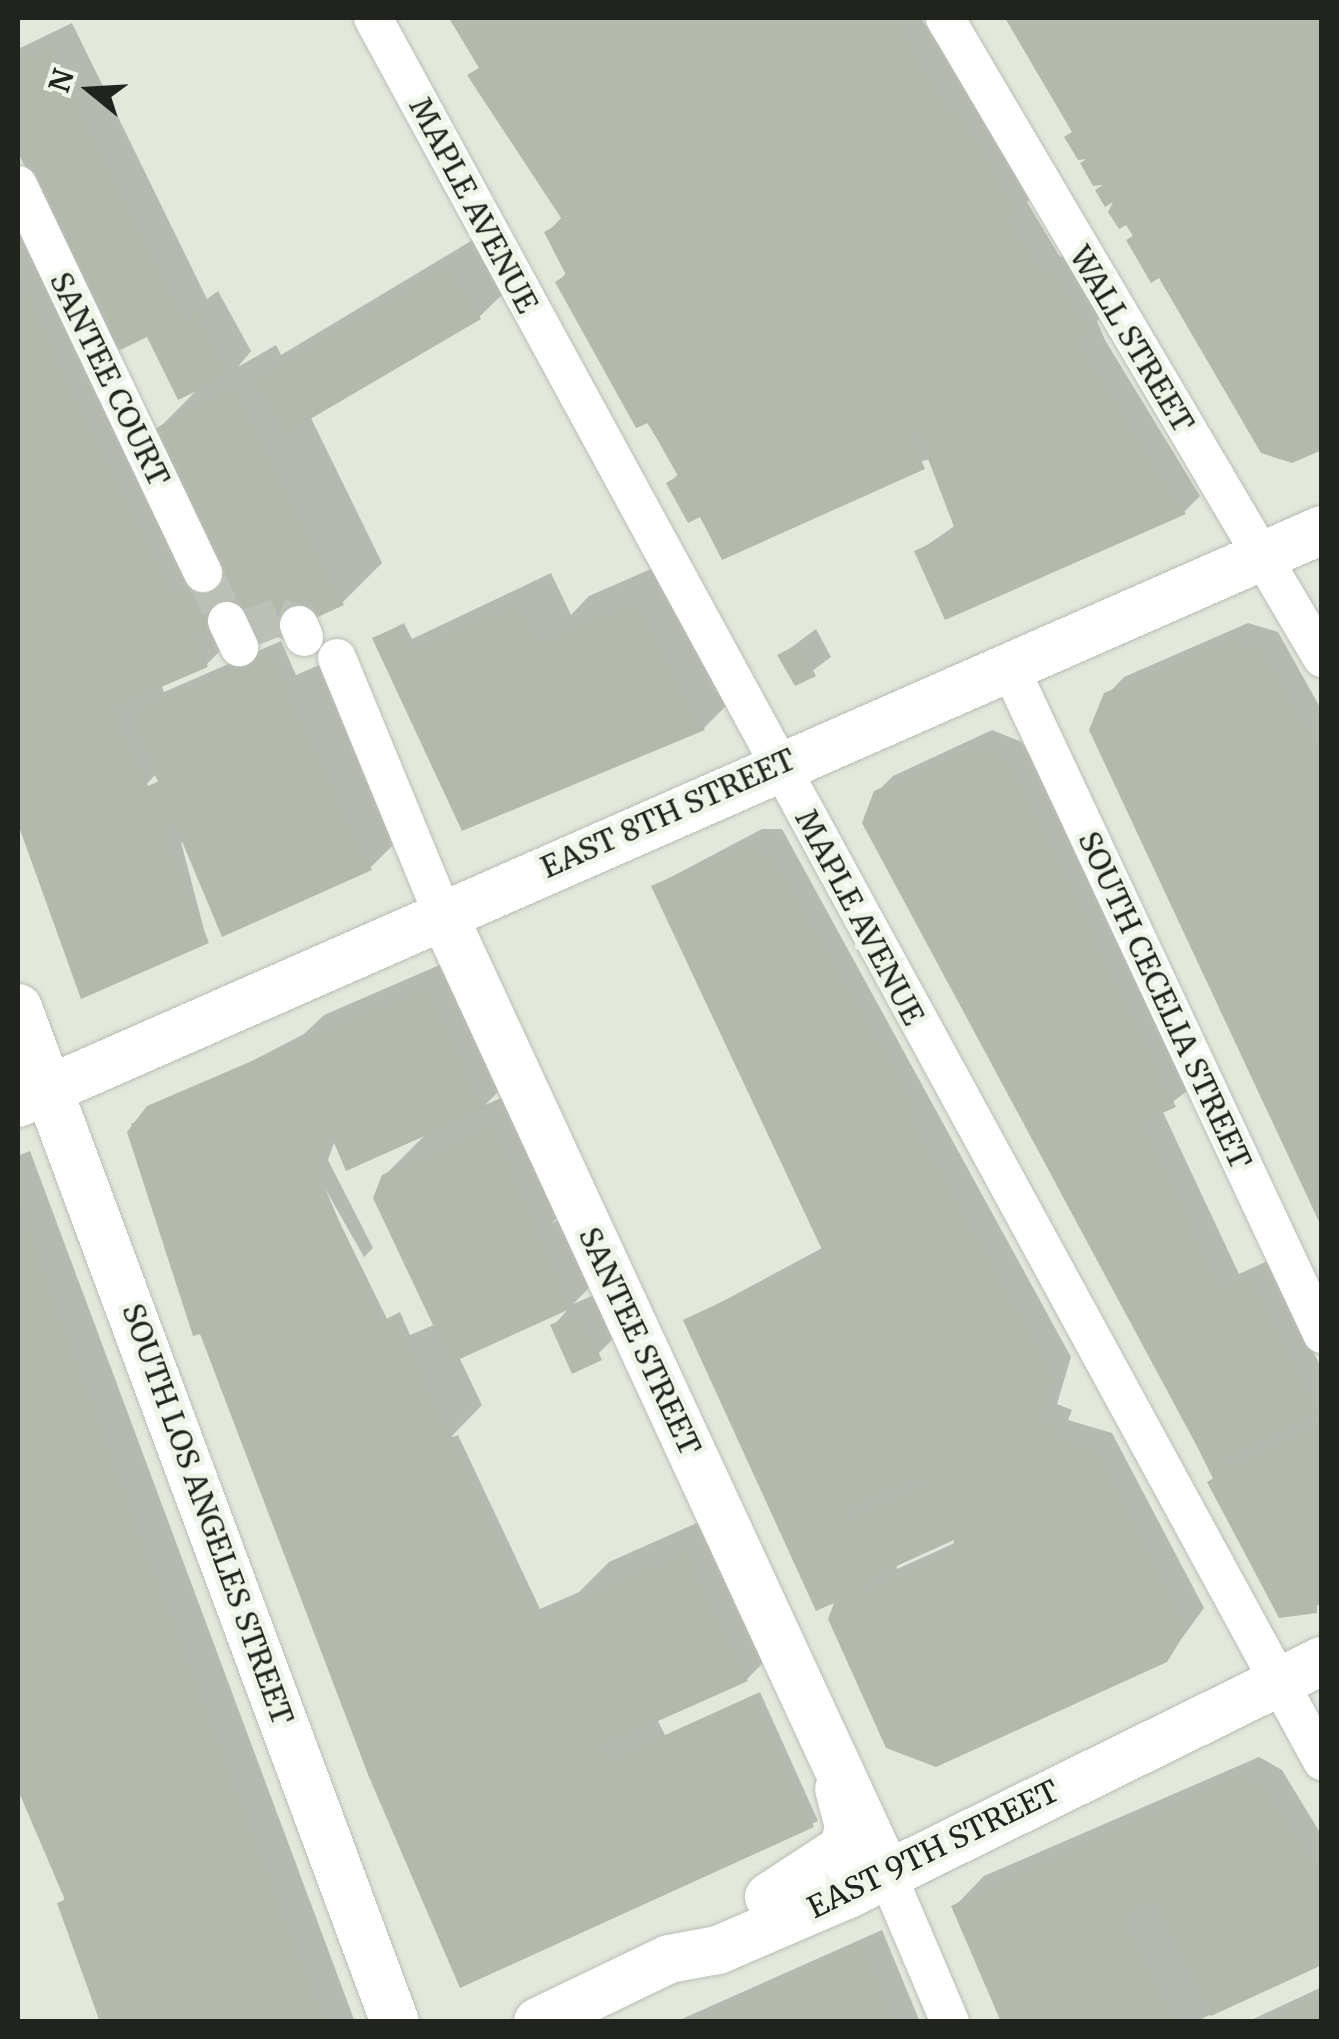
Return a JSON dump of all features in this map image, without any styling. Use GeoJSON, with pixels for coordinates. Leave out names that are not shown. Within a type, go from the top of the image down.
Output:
{"type":"FeatureCollection","features":[{"type":"Feature","properties":{"kind":"main road","name":"EAST 8TH STREET"},"geometry":{"type":"LineString","coordinates":[[34,1095],[441,910],[1322,530]]}},
{"type":"Feature","properties":{"kind":"main road","name":"SANTEE STREET"},"geometry":{"type":"LineString","coordinates":[[441,910],[886,1872]]}},
{"type":"Feature","properties":{"kind":"main road","name":"SOUTH LOS ANGELES STREET"},"geometry":{"type":"LineString","coordinates":[[18,1008],[34,1095],[395,2022]]}},
{"type":"Feature","properties":{"kind":"main road","name":"EAST 9TH STREET"},"geometry":{"type":"LineString","coordinates":[[538,2022],[669,1959],[718,1950],[1322,1661]]}},
{"type":"Feature","properties":{"kind":"main road"},"geometry":{"type":"LineString","coordinates":[[669,1959],[711,1924],[834,1863],[850,1826],[827,1746]]}},
{"type":"Feature","properties":{"kind":"street","name":"MAPLE AVENUE"},"geometry":{"type":"LineString","coordinates":[[373,18],[1275,1683],[1322,1761]]}},
{"type":"Feature","properties":{"kind":"street","name":"WALL STREET"},"geometry":{"type":"LineString","coordinates":[[945,18],[1322,658]]}},
{"type":"Feature","properties":{"kind":"street","name":"SANTEE COURT"},"geometry":{"type":"LineString","coordinates":[[18,185],[202,573]]}},
{"type":"Feature","properties":{"kind":"street","name":"SANTEE STREET"},"geometry":{"type":"LineString","coordinates":[[337,658],[441,910]]}},
{"type":"Feature","properties":{"kind":"street","name":"SOUTH CECELIA STREET"},"geometry":{"type":"LineString","coordinates":[[1009,666],[1322,1334]]}},
{"type":"Feature","properties":{"kind":"street","name":"SANTEE STREET"},"geometry":{"type":"LineString","coordinates":[[886,1872],[950,2022]]}},
{"type":"Feature","properties":{"kind":"building"},"geometry":{"type":"Polygon","coordinates":[[[449,18],[900,18],[949,114],[959,109],[1020,213],[1011,219],[1043,272],[1052,266],[1090,331],[1081,337],[1089,357],[1186,514],[945,620],[914,551],[956,532],[917,430],[910,434],[925,469],[722,560],[700,517],[688,523],[666,483],[678,476],[648,423],[636,428],[555,282],[566,275],[544,232],[563,221],[467,75],[479,68],[449,18]]]}},
{"type":"Feature","properties":{"kind":"building"},"geometry":{"type":"Polygon","coordinates":[[[1005,18],[1322,18],[1322,450],[1292,463],[1261,453],[1159,278],[1151,283],[1126,240],[1133,236],[1126,225],[1119,229],[1108,212],[1113,202],[1105,207],[1095,190],[1103,185],[1093,186],[1080,163],[1087,159],[1078,160],[1064,137],[1072,132],[1005,18]]]}},
{"type":"Feature","properties":{"kind":"building"},"geometry":{"type":"Polygon","coordinates":[[[50,43],[185,319],[196,311],[231,375],[178,400],[147,337],[114,353],[18,152],[18,59],[50,43]]]}},
{"type":"Feature","properties":{"kind":"building"},"geometry":{"type":"Polygon","coordinates":[[[450,264],[481,319],[283,435],[253,379],[450,264]]]}},
{"type":"Feature","properties":{"kind":"building"},"geometry":{"type":"Polygon","coordinates":[[[18,274],[173,593],[218,563],[153,430],[235,383],[344,605],[256,645],[227,621],[195,635],[208,667],[114,707],[148,786],[158,782],[129,712],[270,650],[372,870],[222,937],[176,827],[165,832],[209,943],[81,999],[18,824],[18,274]]]}},
{"type":"Feature","properties":{"kind":"building"},"geometry":{"type":"Polygon","coordinates":[[[636,600],[705,730],[462,831],[372,638],[399,626],[411,650],[520,602],[540,642],[636,600]]]}},
{"type":"Feature","properties":{"kind":"building"},"geometry":{"type":"Polygon","coordinates":[[[1229,639],[1261,647],[1322,751],[1322,1228],[1089,730],[1104,693],[1229,639]]]}},
{"type":"Feature","properties":{"kind":"building"},"geometry":{"type":"Polygon","coordinates":[[[799,644],[816,676],[795,686],[777,655],[799,644]]]}},
{"type":"Feature","properties":{"kind":"building"},"geometry":{"type":"Polygon","coordinates":[[[974,746],[1006,758],[1042,821],[1176,1107],[1144,1121],[1222,1288],[1253,1274],[1319,1415],[1226,1459],[1230,1466],[1322,1422],[1317,1613],[1279,1618],[1207,1482],[1214,1478],[862,823],[874,791],[974,746]]]}},
{"type":"Feature","properties":{"kind":"building"},"geometry":{"type":"Polygon","coordinates":[[[750,843],[774,856],[876,1033],[914,1106],[908,1110],[1055,1375],[1042,1421],[1057,1426],[1053,1437],[1096,1449],[1189,1626],[1167,1662],[936,1767],[886,1748],[828,1619],[834,1603],[816,1611],[683,1320],[824,1254],[651,886],[750,843]],[[924,1476],[845,1510],[849,1518],[927,1483],[924,1476]],[[954,1540],[877,1575],[865,1591],[953,1550],[954,1540]]]}},
{"type":"Feature","properties":{"kind":"building"},"geometry":{"type":"Polygon","coordinates":[[[427,986],[485,1109],[346,1171],[332,1138],[318,1172],[382,1321],[395,1315],[537,1617],[688,1550],[748,1681],[602,1746],[609,1761],[755,1695],[814,1827],[460,1988],[369,1777],[200,1334],[193,1336],[127,1132],[147,1106],[427,986]]]}},
{"type":"Feature","properties":{"kind":"building"},"geometry":{"type":"Polygon","coordinates":[[[493,1125],[572,1308],[451,1363],[373,1198],[382,1175],[493,1125]]]}},
{"type":"Feature","properties":{"kind":"building"},"geometry":{"type":"Polygon","coordinates":[[[18,1198],[326,2022],[100,2022],[57,1903],[65,1900],[18,1790],[18,1198]]]}},
{"type":"Feature","properties":{"kind":"building"},"geometry":{"type":"Polygon","coordinates":[[[579,1312],[602,1360],[572,1374],[550,1325],[579,1312]]]}},
{"type":"Feature","properties":{"kind":"building"},"geometry":{"type":"Polygon","coordinates":[[[1237,1773],[1262,1782],[1322,1872],[1322,1965],[1211,2016],[1153,1901],[1126,1916],[1176,2022],[1001,2022],[951,1906],[1237,1773]]]}},
{"type":"Feature","properties":{"kind":"building"},"geometry":{"type":"Polygon","coordinates":[[[860,1942],[897,2022],[687,2022],[860,1942]]]}},
{"type":"Feature","properties":{"kind":"building"},"geometry":{"type":"Polygon","coordinates":[[[1322,1994],[1322,2022],[1262,2022],[1322,1994]]]}},
{"type":"Feature","properties":{"kind":"tunnel"},"geometry":{"type":"LineString","coordinates":[[203,573],[227,621]]}},
{"type":"Feature","properties":{"kind":"tunnel"},"geometry":{"type":"LineString","coordinates":[[249,628],[278,617],[299,625]]}}]}
